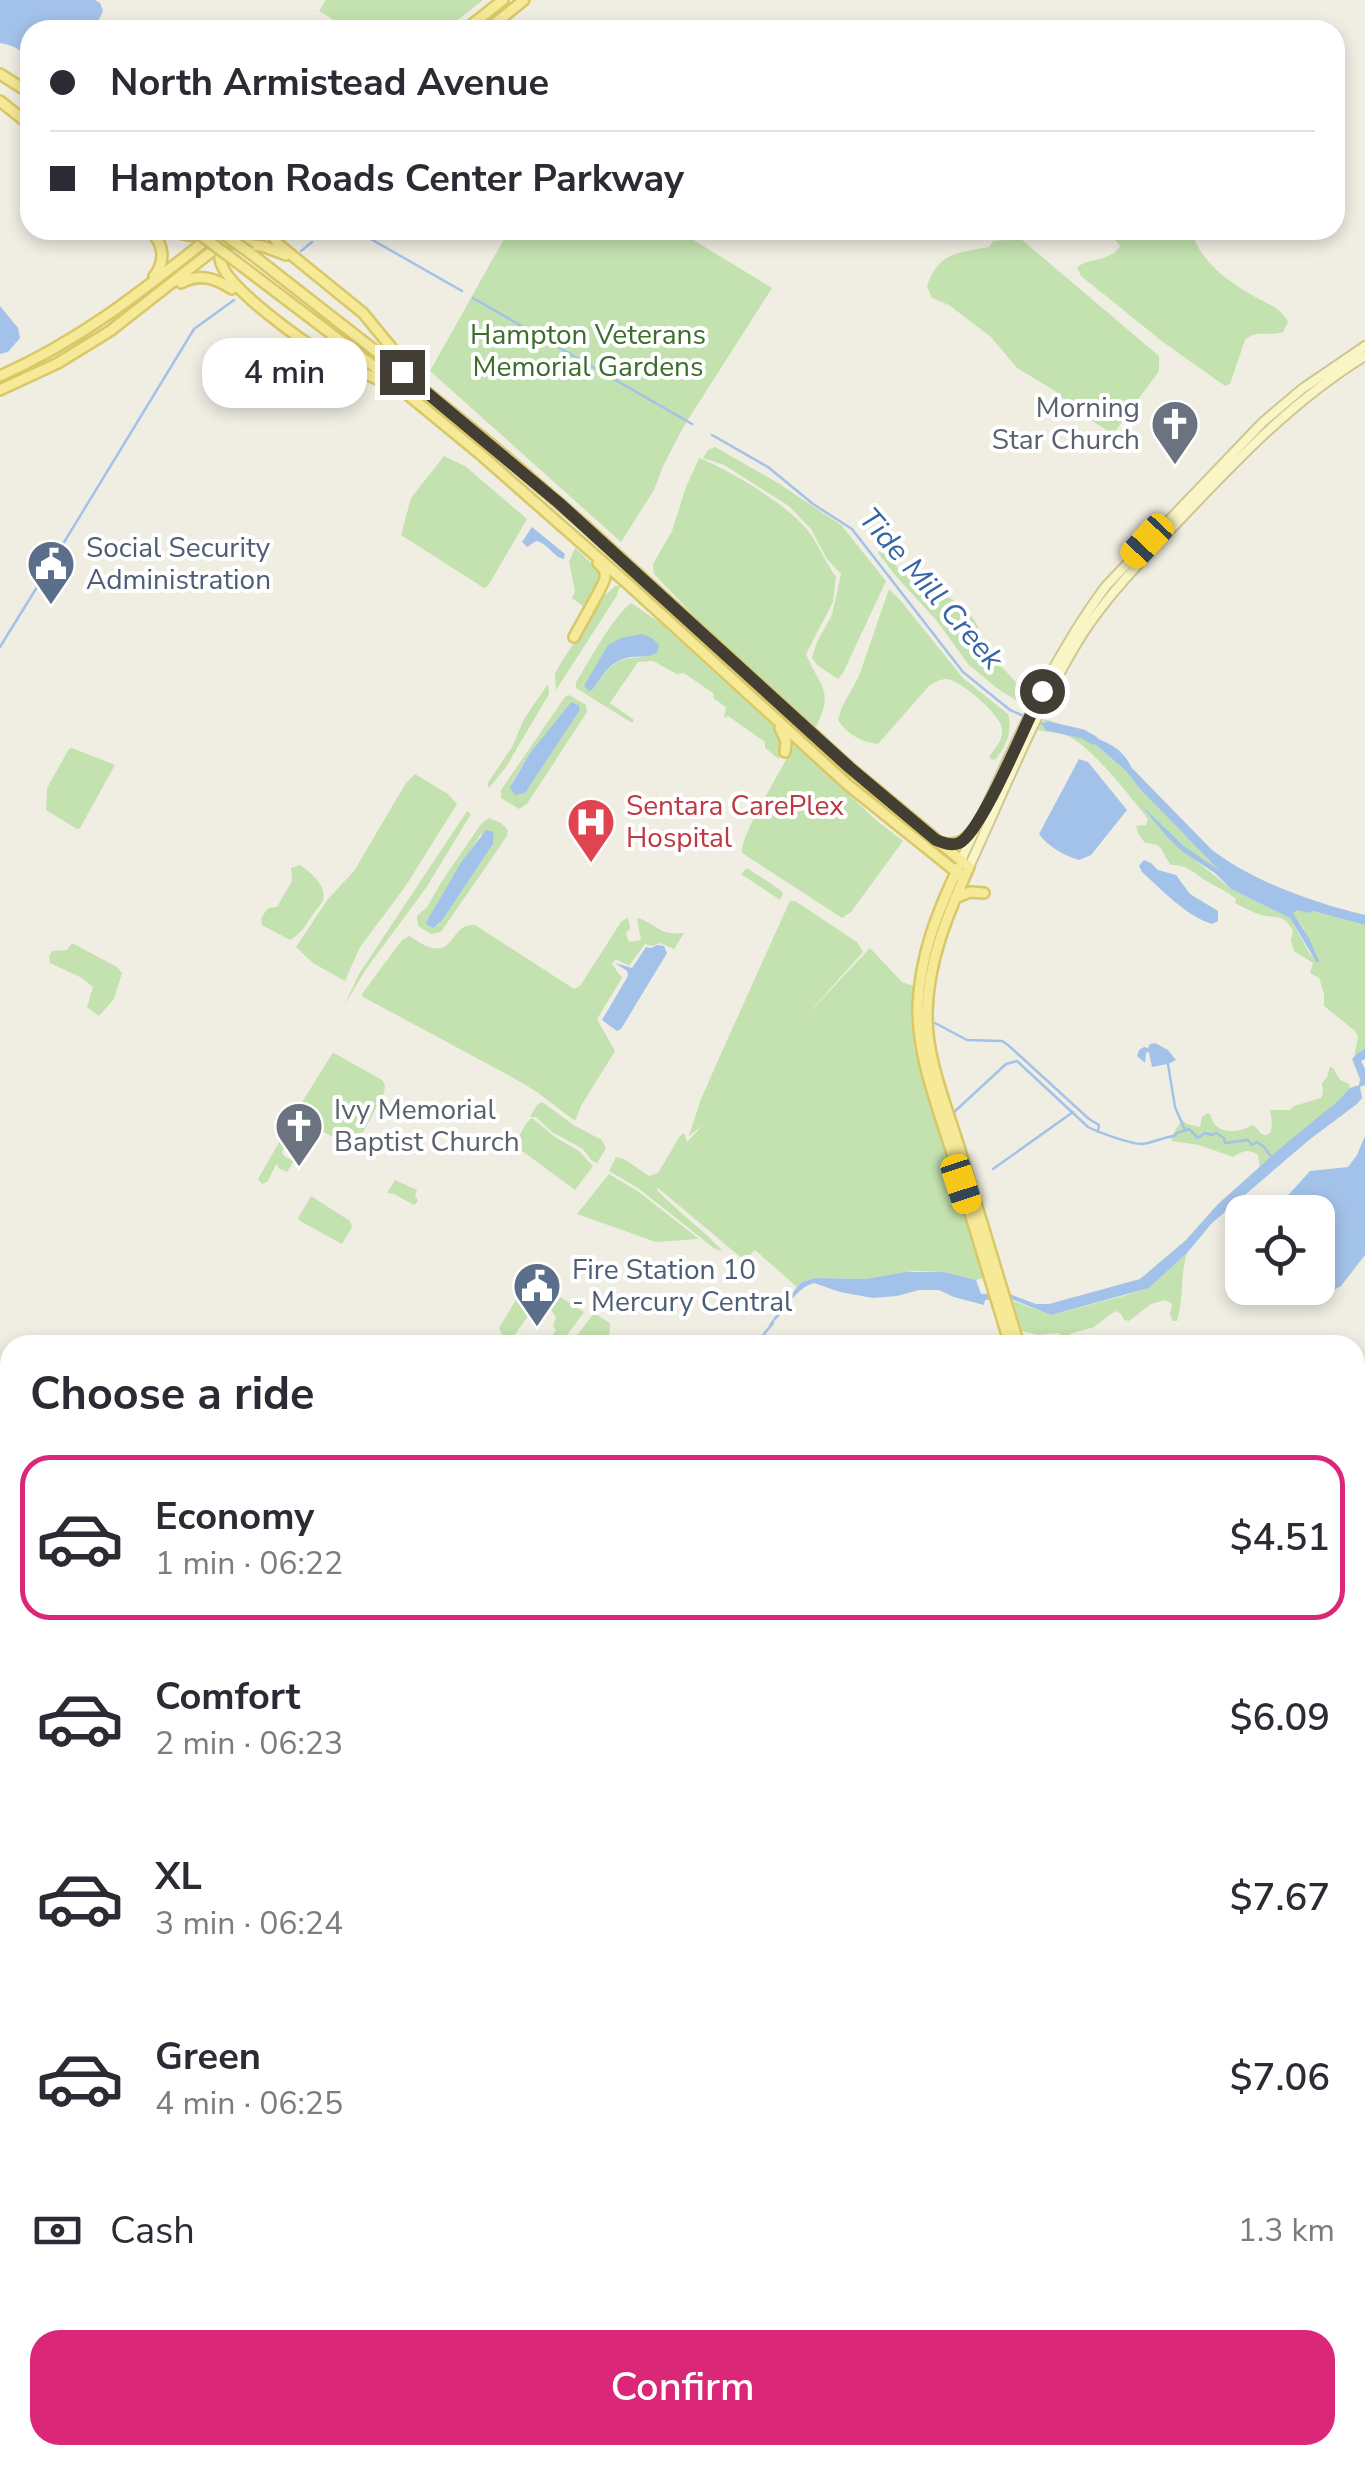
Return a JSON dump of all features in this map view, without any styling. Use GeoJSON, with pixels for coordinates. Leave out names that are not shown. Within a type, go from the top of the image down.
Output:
{"type":"FeatureCollection","features":[{"type":"Feature","properties":{"kind":"main road"},"geometry":{"type":"LineString","coordinates":[[478,20],[503,0]]}},
{"type":"Feature","properties":{"kind":"main road"},"geometry":{"type":"LineString","coordinates":[[499,20],[524,0]]}},
{"type":"Feature","properties":{"kind":"main road"},"geometry":{"type":"LineString","coordinates":[[0,98],[20,117]]}},
{"type":"Feature","properties":{"kind":"main road"},"geometry":{"type":"LineString","coordinates":[[110,316],[159,270],[162,248],[158,240]]}},
{"type":"Feature","properties":{"kind":"main road"},"geometry":{"type":"LineString","coordinates":[[0,374],[73,339],[110,316],[205,240]]}},
{"type":"Feature","properties":{"kind":"main road"},"geometry":{"type":"LineString","coordinates":[[207,240],[432,414],[543,508],[848,785],[960,874]]}},
{"type":"Feature","properties":{"kind":"main road"},"geometry":{"type":"LineString","coordinates":[[198,264],[210,240]]}},
{"type":"Feature","properties":{"kind":"main road"},"geometry":{"type":"LineString","coordinates":[[225,240],[220,259],[227,276],[266,312]]}},
{"type":"Feature","properties":{"kind":"main road"},"geometry":{"type":"LineString","coordinates":[[118,326],[227,240]]}},
{"type":"Feature","properties":{"kind":"main road"},"geometry":{"type":"LineString","coordinates":[[230,240],[439,402],[594,534],[849,767],[965,863]]}},
{"type":"Feature","properties":{"kind":"main road"},"geometry":{"type":"LineString","coordinates":[[275,240],[367,317],[439,402]]}},
{"type":"Feature","properties":{"kind":"main road"},"geometry":{"type":"LineString","coordinates":[[189,254],[223,243],[250,244],[270,248],[309,270]]}},
{"type":"Feature","properties":{"kind":"main road"},"geometry":{"type":"LineString","coordinates":[[0,390],[58,363],[138,316],[183,282],[207,277],[219,281],[320,351],[375,378],[432,414]]}},
{"type":"Feature","properties":{"kind":"main road"},"geometry":{"type":"LineString","coordinates":[[942,900],[960,874],[1070,637],[1115,576],[1262,422],[1365,346]]}},
{"type":"Feature","properties":{"kind":"main road"},"geometry":{"type":"LineString","coordinates":[[1034,716],[1099,609],[1122,582],[1269,428],[1365,356]]}},
{"type":"Feature","properties":{"kind":"main road"},"geometry":{"type":"LineString","coordinates":[[543,508],[601,565],[605,574],[605,582],[574,637]]}},
{"type":"Feature","properties":{"kind":"main road"},"geometry":{"type":"LineString","coordinates":[[725,673],[781,729],[785,752]]}},
{"type":"Feature","properties":{"kind":"main road"},"geometry":{"type":"LineString","coordinates":[[965,863],[979,824],[1029,728]]}},
{"type":"Feature","properties":{"kind":"main road"},"geometry":{"type":"LineString","coordinates":[[892,821],[946,869],[948,879],[930,932],[920,980],[921,1042],[1014,1335]]}},
{"type":"Feature","properties":{"kind":"main road"},"geometry":{"type":"LineString","coordinates":[[936,840],[951,845],[961,842],[979,824]]}},
{"type":"Feature","properties":{"kind":"main road"},"geometry":{"type":"LineString","coordinates":[[960,874],[933,962],[927,1009],[929,1040],[1008,1335]]}},
{"type":"Feature","properties":{"kind":"main road"},"geometry":{"type":"LineString","coordinates":[[955,898],[970,892],[984,893]]}},
{"type":"Feature","properties":{"kind":"green space"},"geometry":{"type":"Polygon","coordinates":[[[326,0],[483,0],[458,20],[334,20],[319,11],[326,0]]]}},
{"type":"Feature","properties":{"kind":"green space","name":"Hampton Veterans Memorial Gardens"},"geometry":{"type":"Polygon","coordinates":[[[503,240],[693,240],[772,288],[684,426],[654,490],[621,542],[430,371],[503,240]]]}},
{"type":"Feature","properties":{"kind":"green space"},"geometry":{"type":"Polygon","coordinates":[[[1022,240],[1159,356],[1159,371],[1116,430],[1108,431],[1075,410],[1055,391],[1017,368],[991,337],[949,305],[932,298],[927,286],[943,260],[989,247],[993,241],[1022,240]]]}},
{"type":"Feature","properties":{"kind":"green space"},"geometry":{"type":"Polygon","coordinates":[[[1116,240],[1194,240],[1216,270],[1275,307],[1288,322],[1283,332],[1254,335],[1245,340],[1230,384],[1225,386],[1081,276],[1077,267],[1111,255],[1120,246],[1116,240]]]}},
{"type":"Feature","properties":{"kind":"green space"},"geometry":{"type":"Polygon","coordinates":[[[715,447],[841,525],[886,581],[838,679],[812,658],[832,615],[841,574],[827,559],[811,529],[789,506],[724,465],[703,458],[715,447]]]}},
{"type":"Feature","properties":{"kind":"green space"},"geometry":{"type":"Polygon","coordinates":[[[444,456],[465,466],[527,519],[484,588],[401,535],[411,498],[444,456]]]}},
{"type":"Feature","properties":{"kind":"green space"},"geometry":{"type":"Polygon","coordinates":[[[699,458],[743,480],[790,513],[811,535],[836,577],[833,602],[806,654],[825,696],[816,727],[723,646],[654,574],[653,564],[672,531],[699,458]]]}},
{"type":"Feature","properties":{"kind":"green space"},"geometry":{"type":"Polygon","coordinates":[[[575,548],[600,571],[601,581],[584,607],[572,598],[575,591],[569,562],[575,548]]]}},
{"type":"Feature","properties":{"kind":"green space"},"geometry":{"type":"Polygon","coordinates":[[[880,550],[906,574],[971,615],[982,646],[1028,695],[1021,703],[968,664],[937,621],[878,553],[880,550]]]}},
{"type":"Feature","properties":{"kind":"green space"},"geometry":{"type":"Polygon","coordinates":[[[620,586],[616,597],[556,690],[559,666],[605,595],[620,586]]]}},
{"type":"Feature","properties":{"kind":"green space"},"geometry":{"type":"Polygon","coordinates":[[[889,589],[963,678],[1008,714],[1008,738],[996,759],[989,757],[1001,737],[1000,723],[973,694],[948,679],[929,686],[878,744],[855,736],[838,720],[859,676],[889,589]]]}},
{"type":"Feature","properties":{"kind":"green space"},"geometry":{"type":"Polygon","coordinates":[[[631,603],[659,622],[781,733],[779,759],[765,748],[765,742],[728,716],[724,718],[726,707],[713,698],[714,694],[684,673],[677,674],[653,661],[638,662],[610,703],[634,720],[632,723],[576,688],[595,651],[631,603]],[[621,638],[592,690],[614,664],[647,657],[621,638]]]}},
{"type":"Feature","properties":{"kind":"green space"},"geometry":{"type":"Polygon","coordinates":[[[548,684],[549,694],[506,767],[489,788],[487,784],[548,684]]]}},
{"type":"Feature","properties":{"kind":"green space"},"geometry":{"type":"Polygon","coordinates":[[[569,695],[586,705],[587,712],[527,804],[519,809],[501,798],[501,790],[569,695]],[[571,702],[511,784],[525,792],[580,710],[579,705],[571,702]]]}},
{"type":"Feature","properties":{"kind":"green space"},"geometry":{"type":"Polygon","coordinates":[[[1044,719],[1101,739],[1085,736],[1125,770],[1219,871],[1184,846],[1141,805],[1167,837],[1231,889],[1290,918],[1310,954],[1318,960],[1292,913],[1313,911],[1365,925],[1365,1049],[1354,1057],[1358,1037],[1324,1006],[1319,978],[1310,973],[1313,963],[1294,951],[1289,925],[1282,919],[1244,908],[1191,870],[1171,865],[1160,847],[1145,843],[1139,835],[1136,826],[1146,825],[1148,819],[1111,774],[1070,737],[1038,730],[1044,719]]]}},
{"type":"Feature","properties":{"kind":"green space"},"geometry":{"type":"Polygon","coordinates":[[[790,743],[903,841],[851,912],[842,918],[742,853],[754,819],[790,752],[790,743]]]}},
{"type":"Feature","properties":{"kind":"green space"},"geometry":{"type":"Polygon","coordinates":[[[72,748],[115,765],[77,829],[46,810],[47,788],[72,748]]]}},
{"type":"Feature","properties":{"kind":"green space"},"geometry":{"type":"Polygon","coordinates":[[[415,774],[457,804],[405,887],[360,947],[345,981],[313,963],[296,947],[328,899],[354,871],[415,774]]]}},
{"type":"Feature","properties":{"kind":"green space"},"geometry":{"type":"Polygon","coordinates":[[[467,811],[471,814],[426,888],[366,969],[344,1006],[359,974],[467,811]]]}},
{"type":"Feature","properties":{"kind":"green space"},"geometry":{"type":"Polygon","coordinates":[[[489,818],[501,823],[508,830],[507,836],[441,932],[431,934],[418,926],[417,916],[427,907],[481,824],[489,818]],[[494,832],[480,835],[428,919],[438,926],[493,844],[494,832]]]}},
{"type":"Feature","properties":{"kind":"green space"},"geometry":{"type":"Polygon","coordinates":[[[300,865],[313,875],[324,894],[303,929],[290,940],[262,925],[261,918],[268,908],[277,907],[292,881],[291,868],[300,865]]]}},
{"type":"Feature","properties":{"kind":"green space"},"geometry":{"type":"Polygon","coordinates":[[[747,868],[779,889],[783,893],[780,900],[741,874],[747,868]]]}},
{"type":"Feature","properties":{"kind":"green space"},"geometry":{"type":"Polygon","coordinates":[[[790,901],[857,942],[863,952],[805,1017],[870,948],[902,982],[913,986],[914,1048],[984,1278],[914,1271],[866,1279],[815,1278],[797,1287],[755,1250],[744,1260],[658,1188],[723,1251],[609,1171],[616,1157],[649,1176],[658,1173],[680,1136],[684,1133],[687,1142],[703,1125],[689,1136],[701,1099],[790,901]]]}},
{"type":"Feature","properties":{"kind":"green space"},"geometry":{"type":"Polygon","coordinates":[[[628,917],[629,942],[641,940],[637,918],[663,931],[684,933],[674,949],[660,943],[645,944],[629,966],[616,959],[612,964],[622,978],[597,1019],[615,1051],[575,1121],[537,1092],[362,994],[402,940],[409,936],[440,948],[462,928],[475,925],[574,989],[628,917]]]}},
{"type":"Feature","properties":{"kind":"green space"},"geometry":{"type":"Polygon","coordinates":[[[72,943],[122,973],[114,999],[99,1016],[87,1007],[93,987],[50,963],[52,951],[67,950],[72,943]]]}},
{"type":"Feature","properties":{"kind":"green space"},"geometry":{"type":"Polygon","coordinates":[[[334,1053],[385,1085],[354,1149],[294,1115],[334,1053]]]}},
{"type":"Feature","properties":{"kind":"green space"},"geometry":{"type":"Polygon","coordinates":[[[1330,1067],[1350,1088],[1260,1167],[1258,1155],[1251,1152],[1233,1157],[1172,1141],[1182,1120],[1200,1127],[1207,1113],[1221,1129],[1233,1131],[1253,1125],[1266,1135],[1272,1126],[1270,1110],[1290,1110],[1321,1098],[1322,1083],[1330,1067]]]}},
{"type":"Feature","properties":{"kind":"green space"},"geometry":{"type":"Polygon","coordinates":[[[542,1102],[602,1140],[606,1148],[597,1163],[583,1149],[552,1132],[536,1117],[530,1117],[542,1102]]]}},
{"type":"Feature","properties":{"kind":"green space"},"geometry":{"type":"Polygon","coordinates":[[[532,1118],[579,1151],[593,1166],[575,1190],[514,1145],[532,1118]]]}},
{"type":"Feature","properties":{"kind":"green space"},"geometry":{"type":"Polygon","coordinates":[[[290,1123],[292,1134],[307,1137],[302,1148],[288,1141],[282,1152],[294,1161],[287,1172],[276,1164],[268,1181],[262,1184],[258,1179],[290,1123]]]}},
{"type":"Feature","properties":{"kind":"green space"},"geometry":{"type":"Polygon","coordinates":[[[609,1174],[699,1239],[656,1242],[577,1214],[609,1174]]]}},
{"type":"Feature","properties":{"kind":"green space"},"geometry":{"type":"Polygon","coordinates":[[[395,1180],[417,1190],[418,1201],[414,1205],[387,1193],[395,1180]]]}},
{"type":"Feature","properties":{"kind":"green space"},"geometry":{"type":"Polygon","coordinates":[[[311,1196],[350,1221],[352,1227],[342,1244],[298,1218],[311,1196]]]}},
{"type":"Feature","properties":{"kind":"green space"},"geometry":{"type":"Polygon","coordinates":[[[1187,1253],[1177,1321],[1170,1314],[1172,1304],[1165,1300],[1151,1304],[1129,1321],[1115,1311],[1094,1327],[1070,1335],[1038,1335],[1022,1331],[1013,1301],[1051,1315],[1149,1288],[1187,1253]]]}},
{"type":"Feature","properties":{"kind":"green space"},"geometry":{"type":"Polygon","coordinates":[[[523,1288],[539,1300],[515,1335],[502,1335],[499,1328],[523,1288]]]}},
{"type":"Feature","properties":{"kind":"green space"},"geometry":{"type":"Polygon","coordinates":[[[560,1297],[584,1312],[567,1335],[553,1335],[556,1317],[551,1310],[560,1297]]]}},
{"type":"Feature","properties":{"kind":"green space"},"geometry":{"type":"Polygon","coordinates":[[[594,1313],[610,1323],[609,1335],[577,1335],[594,1313]]]}},
{"type":"Feature","properties":{"kind":"water"},"geometry":{"type":"Polygon","coordinates":[[[0,0],[95,0],[103,11],[99,20],[20,20],[20,51],[0,43],[0,0]]]}},
{"type":"Feature","properties":{"kind":"water"},"geometry":{"type":"Polygon","coordinates":[[[0,306],[18,328],[20,338],[8,352],[0,354],[0,306]]]}},
{"type":"Feature","properties":{"kind":"water"},"geometry":{"type":"Polygon","coordinates":[[[532,527],[565,554],[564,559],[540,542],[527,547],[522,542],[532,527]]]}},
{"type":"Feature","properties":{"kind":"water"},"geometry":{"type":"Polygon","coordinates":[[[642,634],[659,645],[657,653],[618,661],[592,690],[584,686],[608,645],[642,634]]]}},
{"type":"Feature","properties":{"kind":"water"},"geometry":{"type":"Polygon","coordinates":[[[571,702],[579,705],[580,710],[525,793],[515,795],[510,787],[530,753],[571,702]]]}},
{"type":"Feature","properties":{"kind":"water"},"geometry":{"type":"Polygon","coordinates":[[[1083,734],[1118,749],[1131,767],[1227,861],[1284,889],[1365,915],[1365,925],[1313,911],[1293,913],[1309,938],[1317,963],[1290,918],[1231,889],[1167,837],[1140,804],[1184,846],[1219,870],[1125,770],[1083,734]]]}},
{"type":"Feature","properties":{"kind":"water"},"geometry":{"type":"Polygon","coordinates":[[[1079,759],[1088,762],[1127,810],[1091,855],[1079,860],[1057,850],[1039,834],[1079,759]]]}},
{"type":"Feature","properties":{"kind":"water"},"geometry":{"type":"Polygon","coordinates":[[[486,830],[494,832],[493,844],[441,922],[433,928],[426,924],[462,861],[486,830]]]}},
{"type":"Feature","properties":{"kind":"water"},"geometry":{"type":"Polygon","coordinates":[[[1144,860],[1158,870],[1176,875],[1190,894],[1218,911],[1218,921],[1212,924],[1202,920],[1175,902],[1142,872],[1139,866],[1144,860]]]}},
{"type":"Feature","properties":{"kind":"water"},"geometry":{"type":"Polygon","coordinates":[[[664,946],[667,953],[617,1031],[602,1020],[628,976],[615,963],[632,968],[646,947],[664,946]]]}},
{"type":"Feature","properties":{"kind":"water"},"geometry":{"type":"Polygon","coordinates":[[[1155,1043],[1176,1060],[1152,1067],[1149,1052],[1145,1063],[1137,1056],[1139,1050],[1155,1043]]]}},
{"type":"Feature","properties":{"kind":"water"},"geometry":{"type":"Polygon","coordinates":[[[1365,1049],[1365,1059],[1361,1061],[1365,1085],[1360,1087],[1362,1098],[1357,1104],[1245,1195],[1228,1195],[1350,1088],[1359,1085],[1352,1059],[1365,1049]]]}},
{"type":"Feature","properties":{"kind":"water"},"geometry":{"type":"Polygon","coordinates":[[[1365,1136],[1365,1255],[1335,1289],[1335,1195],[1288,1195],[1310,1171],[1348,1167],[1365,1136]]]}},
{"type":"Feature","properties":{"kind":"water"},"geometry":{"type":"Polygon","coordinates":[[[1225,1198],[1225,1212],[1149,1288],[1051,1315],[1009,1298],[985,1300],[984,1305],[939,1290],[919,1290],[873,1298],[814,1283],[800,1291],[768,1326],[797,1287],[815,1278],[866,1279],[906,1272],[944,1272],[976,1280],[981,1294],[1007,1293],[1036,1304],[1049,1304],[1140,1279],[1186,1240],[1225,1198]]]}},
{"type":"Feature","properties":{"kind":"waterway"},"geometry":{"type":"LineString","coordinates":[[373,240],[462,291]]}},
{"type":"Feature","properties":{"kind":"waterway"},"geometry":{"type":"LineString","coordinates":[[301,251],[312,242]]}},
{"type":"Feature","properties":{"kind":"waterway"},"geometry":{"type":"LineString","coordinates":[[473,298],[692,424]]}},
{"type":"Feature","properties":{"kind":"waterway"},"geometry":{"type":"LineString","coordinates":[[63,544],[194,329],[234,300]]}},
{"type":"Feature","properties":{"kind":"waterway","name":"Tide Mill Creek"},"geometry":{"type":"LineString","coordinates":[[712,435],[768,467],[813,504],[852,529],[963,672],[1010,710],[1026,717]]}},
{"type":"Feature","properties":{"kind":"waterway"},"geometry":{"type":"LineString","coordinates":[[0,647],[55,558]]}},
{"type":"Feature","properties":{"kind":"waterway","name":"Tide Mill Creek"},"geometry":{"type":"LineString","coordinates":[[1038,722],[1048,726]]}},
{"type":"Feature","properties":{"kind":"waterway","name":"Tide Mill Creek"},"geometry":{"type":"LineString","coordinates":[[1048,726],[1093,740]]}},
{"type":"Feature","properties":{"kind":"waterway"},"geometry":{"type":"LineString","coordinates":[[935,1023],[967,1040],[1002,1041],[1008,1045],[1099,1125],[1098,1132]]}},
{"type":"Feature","properties":{"kind":"waterway"},"geometry":{"type":"LineString","coordinates":[[953,1113],[1006,1064],[1017,1061],[1088,1127],[1106,1135],[1142,1144],[1189,1129],[1198,1138],[1216,1133],[1225,1143],[1257,1142],[1272,1158]]}},
{"type":"Feature","properties":{"kind":"waterway"},"geometry":{"type":"LineString","coordinates":[[1168,1064],[1175,1107],[1185,1130]]}},
{"type":"Feature","properties":{"kind":"waterway"},"geometry":{"type":"LineString","coordinates":[[993,1169],[1073,1112]]}},
{"type":"Feature","properties":{"kind":"waterway","name":"Tide Mill Creek"},"geometry":{"type":"LineString","coordinates":[[763,1335],[773,1323]]}},
{"type":"Feature","properties":{"kind":"place","name":"Morning Star Church"},"geometry":{"type":"Point","coordinates":[1175,466]}},
{"type":"Feature","properties":{"kind":"place","name":"Social Security Administration"},"geometry":{"type":"Point","coordinates":[51,606]}},
{"type":"Feature","properties":{"kind":"place","name":"Sentara CarePlex Hospital"},"geometry":{"type":"Point","coordinates":[591,864]}},
{"type":"Feature","properties":{"kind":"place","name":"Ivy Memorial Baptist Church"},"geometry":{"type":"Point","coordinates":[299,1168]}},
{"type":"Feature","properties":{"kind":"place","name":"Fire Station 10 - Mercury Central"},"geometry":{"type":"Point","coordinates":[537,1328]}},
{"type":"Feature","properties":{"kind":"route"},"geometry":{"type":"LineString","coordinates":[[402,372],[559,503],[849,767],[936,840],[951,845],[961,842],[979,824],[1042,691]]}}]}
